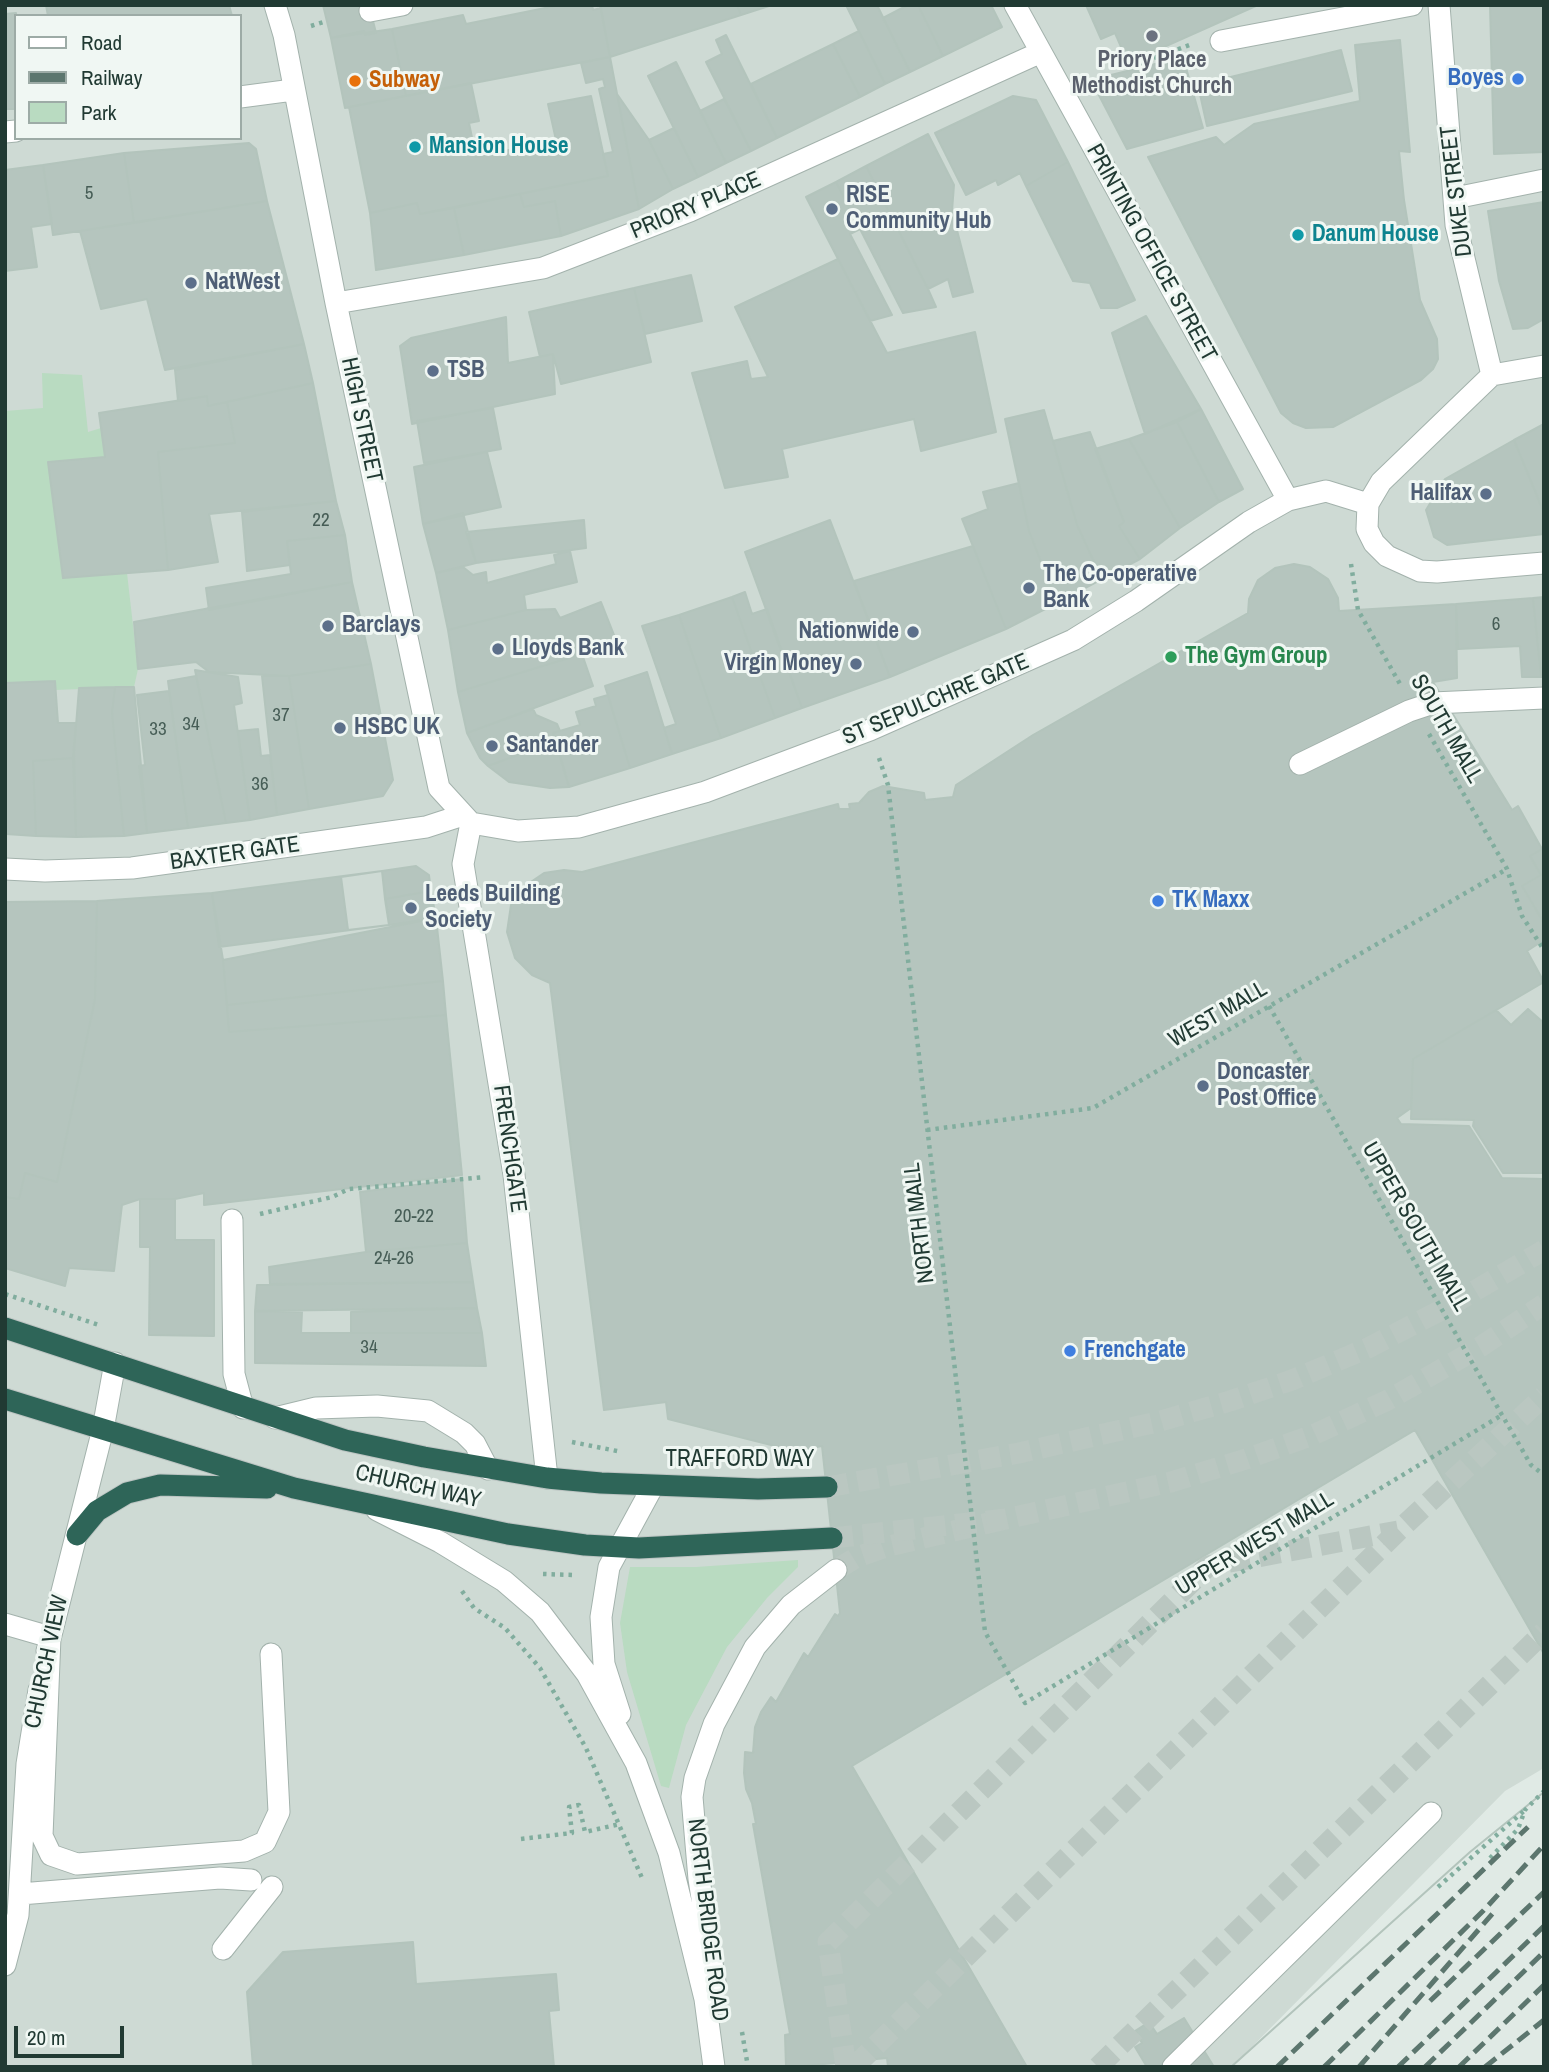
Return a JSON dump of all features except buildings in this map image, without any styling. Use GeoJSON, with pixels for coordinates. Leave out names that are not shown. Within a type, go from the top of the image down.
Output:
{"type":"FeatureCollection","features":[{"type":"Feature","properties":{"kind":"highway","name":"CHURCH WAY"},"geometry":{"type":"LineString","coordinates":[[5,1328],[345,1440],[547,1478],[653,1486]]}},
{"type":"Feature","properties":{"kind":"highway","name":"CHURCH WAY"},"geometry":{"type":"LineString","coordinates":[[5,1399],[294,1488],[508,1534],[617,1546],[675,1548],[832,1538]]}},
{"type":"Feature","properties":{"kind":"highway"},"geometry":{"type":"LineString","coordinates":[[76,1535],[97,1511],[117,1499],[160,1485],[294,1488]]}},
{"type":"Feature","properties":{"kind":"highway","name":"TRAFFORD WAY"},"geometry":{"type":"LineString","coordinates":[[653,1486],[758,1489],[827,1487]]}},
{"type":"Feature","properties":{"kind":"street","name":"HIGH STREET"},"geometry":{"type":"LineString","coordinates":[[275,5],[284,35],[336,303],[439,788],[467,819]]}},
{"type":"Feature","properties":{"kind":"street"},"geometry":{"type":"LineString","coordinates":[[370,11],[402,5]]}},
{"type":"Feature","properties":{"kind":"street","name":"PRINTING OFFICE STREET"},"geometry":{"type":"LineString","coordinates":[[1015,5],[1039,53],[1288,500]]}},
{"type":"Feature","properties":{"kind":"street"},"geometry":{"type":"LineString","coordinates":[[1221,41],[1412,5]]}},
{"type":"Feature","properties":{"kind":"street","name":"DUKE STREET"},"geometry":{"type":"LineString","coordinates":[[1439,5],[1456,225],[1492,375]]}},
{"type":"Feature","properties":{"kind":"street","name":"PRIORY PLACE"},"geometry":{"type":"LineString","coordinates":[[336,303],[543,268],[690,211],[1039,53]]}},
{"type":"Feature","properties":{"kind":"street"},"geometry":{"type":"LineString","coordinates":[[242,97],[293,90]]}},
{"type":"Feature","properties":{"kind":"street"},"geometry":{"type":"LineString","coordinates":[[1455,198],[1544,180]]}},
{"type":"Feature","properties":{"kind":"street"},"geometry":{"type":"LineString","coordinates":[[1544,366],[1492,375],[1381,482],[1368,503],[1367,529],[1374,543],[1387,556],[1420,571],[1544,563]]}},
{"type":"Feature","properties":{"kind":"street","name":"ST SEPULCHRE GATE"},"geometry":{"type":"LineString","coordinates":[[467,819],[518,831],[579,827],[705,792],[870,730],[1073,640],[1136,601],[1249,522],[1288,500],[1326,491],[1368,503]]}},
{"type":"Feature","properties":{"kind":"street"},"geometry":{"type":"LineString","coordinates":[[1300,764],[1409,711],[1445,701],[1544,698]]}},
{"type":"Feature","properties":{"kind":"street","name":"BAXTER GATE"},"geometry":{"type":"LineString","coordinates":[[5,869],[45,871],[132,868],[467,819]]}},
{"type":"Feature","properties":{"kind":"street","name":"FRENCHGATE"},"geometry":{"type":"LineString","coordinates":[[467,819],[463,864],[514,1175],[547,1478]]}},
{"type":"Feature","properties":{"kind":"street"},"geometry":{"type":"LineString","coordinates":[[232,1220],[234,1374],[243,1408]]}},
{"type":"Feature","properties":{"kind":"street","name":"CHURCH VIEW"},"geometry":{"type":"LineString","coordinates":[[5,1965],[16,1925],[20,1894],[27,1764],[50,1637],[103,1429],[115,1363]]}},
{"type":"Feature","properties":{"kind":"street","name":"CHURCH WAY"},"geometry":{"type":"LineString","coordinates":[[275,1418],[316,1408],[337,1407],[377,1406],[428,1411],[464,1433],[475,1444],[488,1469]]}},
{"type":"Feature","properties":{"kind":"street"},"geometry":{"type":"LineString","coordinates":[[636,1763],[604,1664],[601,1617],[609,1567],[617,1546],[653,1486]]}},
{"type":"Feature","properties":{"kind":"street","name":"NORTH BRIDGE ROAD"},"geometry":{"type":"LineString","coordinates":[[344,1497],[440,1542],[525,1597],[564,1640],[580,1663],[636,1763],[676,1877],[705,1999],[713,2067]]}},
{"type":"Feature","properties":{"kind":"street","name":"NORTH BRIDGE ROAD"},"geometry":{"type":"LineString","coordinates":[[725,2067],[699,1880],[692,1797],[714,1724],[742,1667],[770,1628],[792,1605],[836,1570]]}},
{"type":"Feature","properties":{"kind":"street"},"geometry":{"type":"LineString","coordinates":[[5,1624],[50,1637],[42,1836],[51,1855],[77,1864],[244,1851],[265,1842],[279,1812],[271,1654]]}},
{"type":"Feature","properties":{"kind":"street"},"geometry":{"type":"LineString","coordinates":[[1160,2067],[1423,1814],[1173,2067]]}},
{"type":"Feature","properties":{"kind":"street"},"geometry":{"type":"LineString","coordinates":[[20,1894],[220,1878],[251,1880]]}},
{"type":"Feature","properties":{"kind":"street"},"geometry":{"type":"LineString","coordinates":[[223,1950],[272,1887]]}},
{"type":"Feature","properties":{"kind":"path"},"geometry":{"type":"LineString","coordinates":[[1130,66],[1201,40],[1221,41]]}},
{"type":"Feature","properties":{"kind":"path","name":"SOUTH MALL"},"geometry":{"type":"LineString","coordinates":[[1367,529],[1351,559],[1358,610],[1406,693]]}},
{"type":"Feature","properties":{"kind":"path","name":"SOUTH MALL"},"geometry":{"type":"LineString","coordinates":[[1426,728],[1507,869],[1522,916],[1544,950]]}},
{"type":"Feature","properties":{"kind":"path","name":"NORTH MALL"},"geometry":{"type":"LineString","coordinates":[[870,730],[888,786],[985,1632],[1025,1703]]}},
{"type":"Feature","properties":{"kind":"path","name":"WEST MALL"},"geometry":{"type":"LineString","coordinates":[[927,1130],[1093,1108],[1507,869]]}},
{"type":"Feature","properties":{"kind":"path","name":"UPPER SOUTH MALL"},"geometry":{"type":"LineString","coordinates":[[1269,1006],[1531,1465],[1544,1475]]}},
{"type":"Feature","properties":{"kind":"path"},"geometry":{"type":"LineString","coordinates":[[232,1220],[332,1197],[349,1189],[514,1175]]}},
{"type":"Feature","properties":{"kind":"path","name":"UPPER WEST MALL"},"geometry":{"type":"LineString","coordinates":[[1025,1703],[1502,1415]]}},
{"type":"Feature","properties":{"kind":"path"},"geometry":{"type":"LineString","coordinates":[[543,1436],[624,1452]]}},
{"type":"Feature","properties":{"kind":"path"},"geometry":{"type":"LineString","coordinates":[[458,1587],[474,1608],[505,1628],[540,1668],[586,1748],[647,1888]]}},
{"type":"Feature","properties":{"kind":"path"},"geometry":{"type":"LineString","coordinates":[[1438,1887],[1544,1791]]}},
{"type":"Feature","properties":{"kind":"path"},"geometry":{"type":"LineString","coordinates":[[521,1839],[572,1833],[569,1807],[579,1805],[584,1832],[620,1824]]}},
{"type":"Feature","properties":{"kind":"path"},"geometry":{"type":"LineString","coordinates":[[1490,1858],[1518,1829],[1525,1810]]}},
{"type":"Feature","properties":{"kind":"shaded area"},"geometry":{"type":"Polygon","coordinates":[[[5,5],[1544,5],[1544,1768],[1505,1791],[1232,2067],[5,2067],[5,5]]]}},
{"type":"Feature","properties":{"kind":"green space"},"geometry":{"type":"Polygon","coordinates":[[[42,373],[82,375],[88,432],[101,428],[105,457],[48,462],[63,577],[127,573],[138,669],[134,687],[55,690],[5,683],[5,411],[43,408],[42,373]]]}},
{"type":"Feature","properties":{"kind":"green space"},"geometry":{"type":"Polygon","coordinates":[[[798,1560],[798,1567],[767,1598],[727,1647],[686,1725],[669,1788],[661,1786],[627,1672],[620,1623],[630,1567],[696,1567],[798,1560]]]}},
{"type":"Feature","properties":{"kind":"tunnel"},"geometry":{"type":"LineString","coordinates":[[827,1487],[1019,1453],[1157,1422],[1230,1401],[1292,1380],[1368,1348],[1449,1306],[1544,1250]]}},
{"type":"Feature","properties":{"kind":"tunnel"},"geometry":{"type":"LineString","coordinates":[[832,1538],[1006,1519],[1171,1482],[1246,1459],[1313,1435],[1388,1400],[1480,1347],[1544,1304]]}},
{"type":"Feature","properties":{"kind":"tunnel"},"geometry":{"type":"LineString","coordinates":[[854,2067],[1398,1531],[1544,1396]]}},
{"type":"Feature","properties":{"kind":"tunnel"},"geometry":{"type":"LineString","coordinates":[[836,1570],[857,1557],[889,1546],[1006,1519]]}},
{"type":"Feature","properties":{"kind":"tunnel"},"geometry":{"type":"LineString","coordinates":[[846,2067],[828,1942],[1208,1566],[1398,1531]]}},
{"type":"Feature","properties":{"kind":"tunnel"},"geometry":{"type":"LineString","coordinates":[[1098,2067],[1544,1632]]}},
{"type":"Feature","properties":{"kind":"railway"},"geometry":{"type":"LineString","coordinates":[[1277,2067],[1528,1827]]}},
{"type":"Feature","properties":{"kind":"railway"},"geometry":{"type":"LineString","coordinates":[[1324,2067],[1483,1911],[1544,1845]]}},
{"type":"Feature","properties":{"kind":"railway"},"geometry":{"type":"LineString","coordinates":[[1430,2001],[1544,1892]]}},
{"type":"Feature","properties":{"kind":"railway"},"geometry":{"type":"LineString","coordinates":[[1359,2067],[1494,1912]]}},
{"type":"Feature","properties":{"kind":"railway"},"geometry":{"type":"LineString","coordinates":[[1398,2067],[1544,1926]]}},
{"type":"Feature","properties":{"kind":"railway"},"geometry":{"type":"LineString","coordinates":[[1425,2067],[1544,1952]]}},
{"type":"Feature","properties":{"kind":"railway"},"geometry":{"type":"LineString","coordinates":[[1459,2067],[1544,1985]]}},
{"type":"Feature","properties":{"kind":"railway"},"geometry":{"type":"LineString","coordinates":[[1485,2067],[1544,2020]]}},
{"type":"Feature","properties":{"kind":"place","name":"Priory Place Methodist Church"},"geometry":{"type":"Point","coordinates":[1152,36]}},
{"type":"Feature","properties":{"kind":"place","name":"Boyes"},"geometry":{"type":"Point","coordinates":[1518,79]}},
{"type":"Feature","properties":{"kind":"place","name":"Subway"},"geometry":{"type":"Point","coordinates":[355,81]}},
{"type":"Feature","properties":{"kind":"place","name":"Mansion House"},"geometry":{"type":"Point","coordinates":[415,147]}},
{"type":"Feature","properties":{"kind":"place","name":"RISE Community Hub"},"geometry":{"type":"Point","coordinates":[832,209]}},
{"type":"Feature","properties":{"kind":"place","name":"Danum House"},"geometry":{"type":"Point","coordinates":[1298,235]}},
{"type":"Feature","properties":{"kind":"place","name":"NatWest"},"geometry":{"type":"Point","coordinates":[191,283]}},
{"type":"Feature","properties":{"kind":"place","name":"TSB"},"geometry":{"type":"Point","coordinates":[433,371]}},
{"type":"Feature","properties":{"kind":"place","name":"Halifax"},"geometry":{"type":"Point","coordinates":[1486,494]}},
{"type":"Feature","properties":{"kind":"place","name":"The Co-operative Bank"},"geometry":{"type":"Point","coordinates":[1029,588]}},
{"type":"Feature","properties":{"kind":"place","name":"Barclays"},"geometry":{"type":"Point","coordinates":[328,626]}},
{"type":"Feature","properties":{"kind":"place","name":"Nationwide"},"geometry":{"type":"Point","coordinates":[913,632]}},
{"type":"Feature","properties":{"kind":"place","name":"Lloyds Bank"},"geometry":{"type":"Point","coordinates":[498,649]}},
{"type":"Feature","properties":{"kind":"place","name":"The Gym Group"},"geometry":{"type":"Point","coordinates":[1171,657]}},
{"type":"Feature","properties":{"kind":"place","name":"Virgin Money"},"geometry":{"type":"Point","coordinates":[856,664]}},
{"type":"Feature","properties":{"kind":"place","name":"HSBC UK"},"geometry":{"type":"Point","coordinates":[340,728]}},
{"type":"Feature","properties":{"kind":"place","name":"Santander"},"geometry":{"type":"Point","coordinates":[492,746]}},
{"type":"Feature","properties":{"kind":"place","name":"TK Maxx"},"geometry":{"type":"Point","coordinates":[1158,901]}},
{"type":"Feature","properties":{"kind":"place","name":"Leeds Building Society"},"geometry":{"type":"Point","coordinates":[411,908]}},
{"type":"Feature","properties":{"kind":"place","name":"Doncaster Post Office"},"geometry":{"type":"Point","coordinates":[1203,1086]}},
{"type":"Feature","properties":{"kind":"place","name":"Frenchgate"},"geometry":{"type":"Point","coordinates":[1070,1351]}}]}
